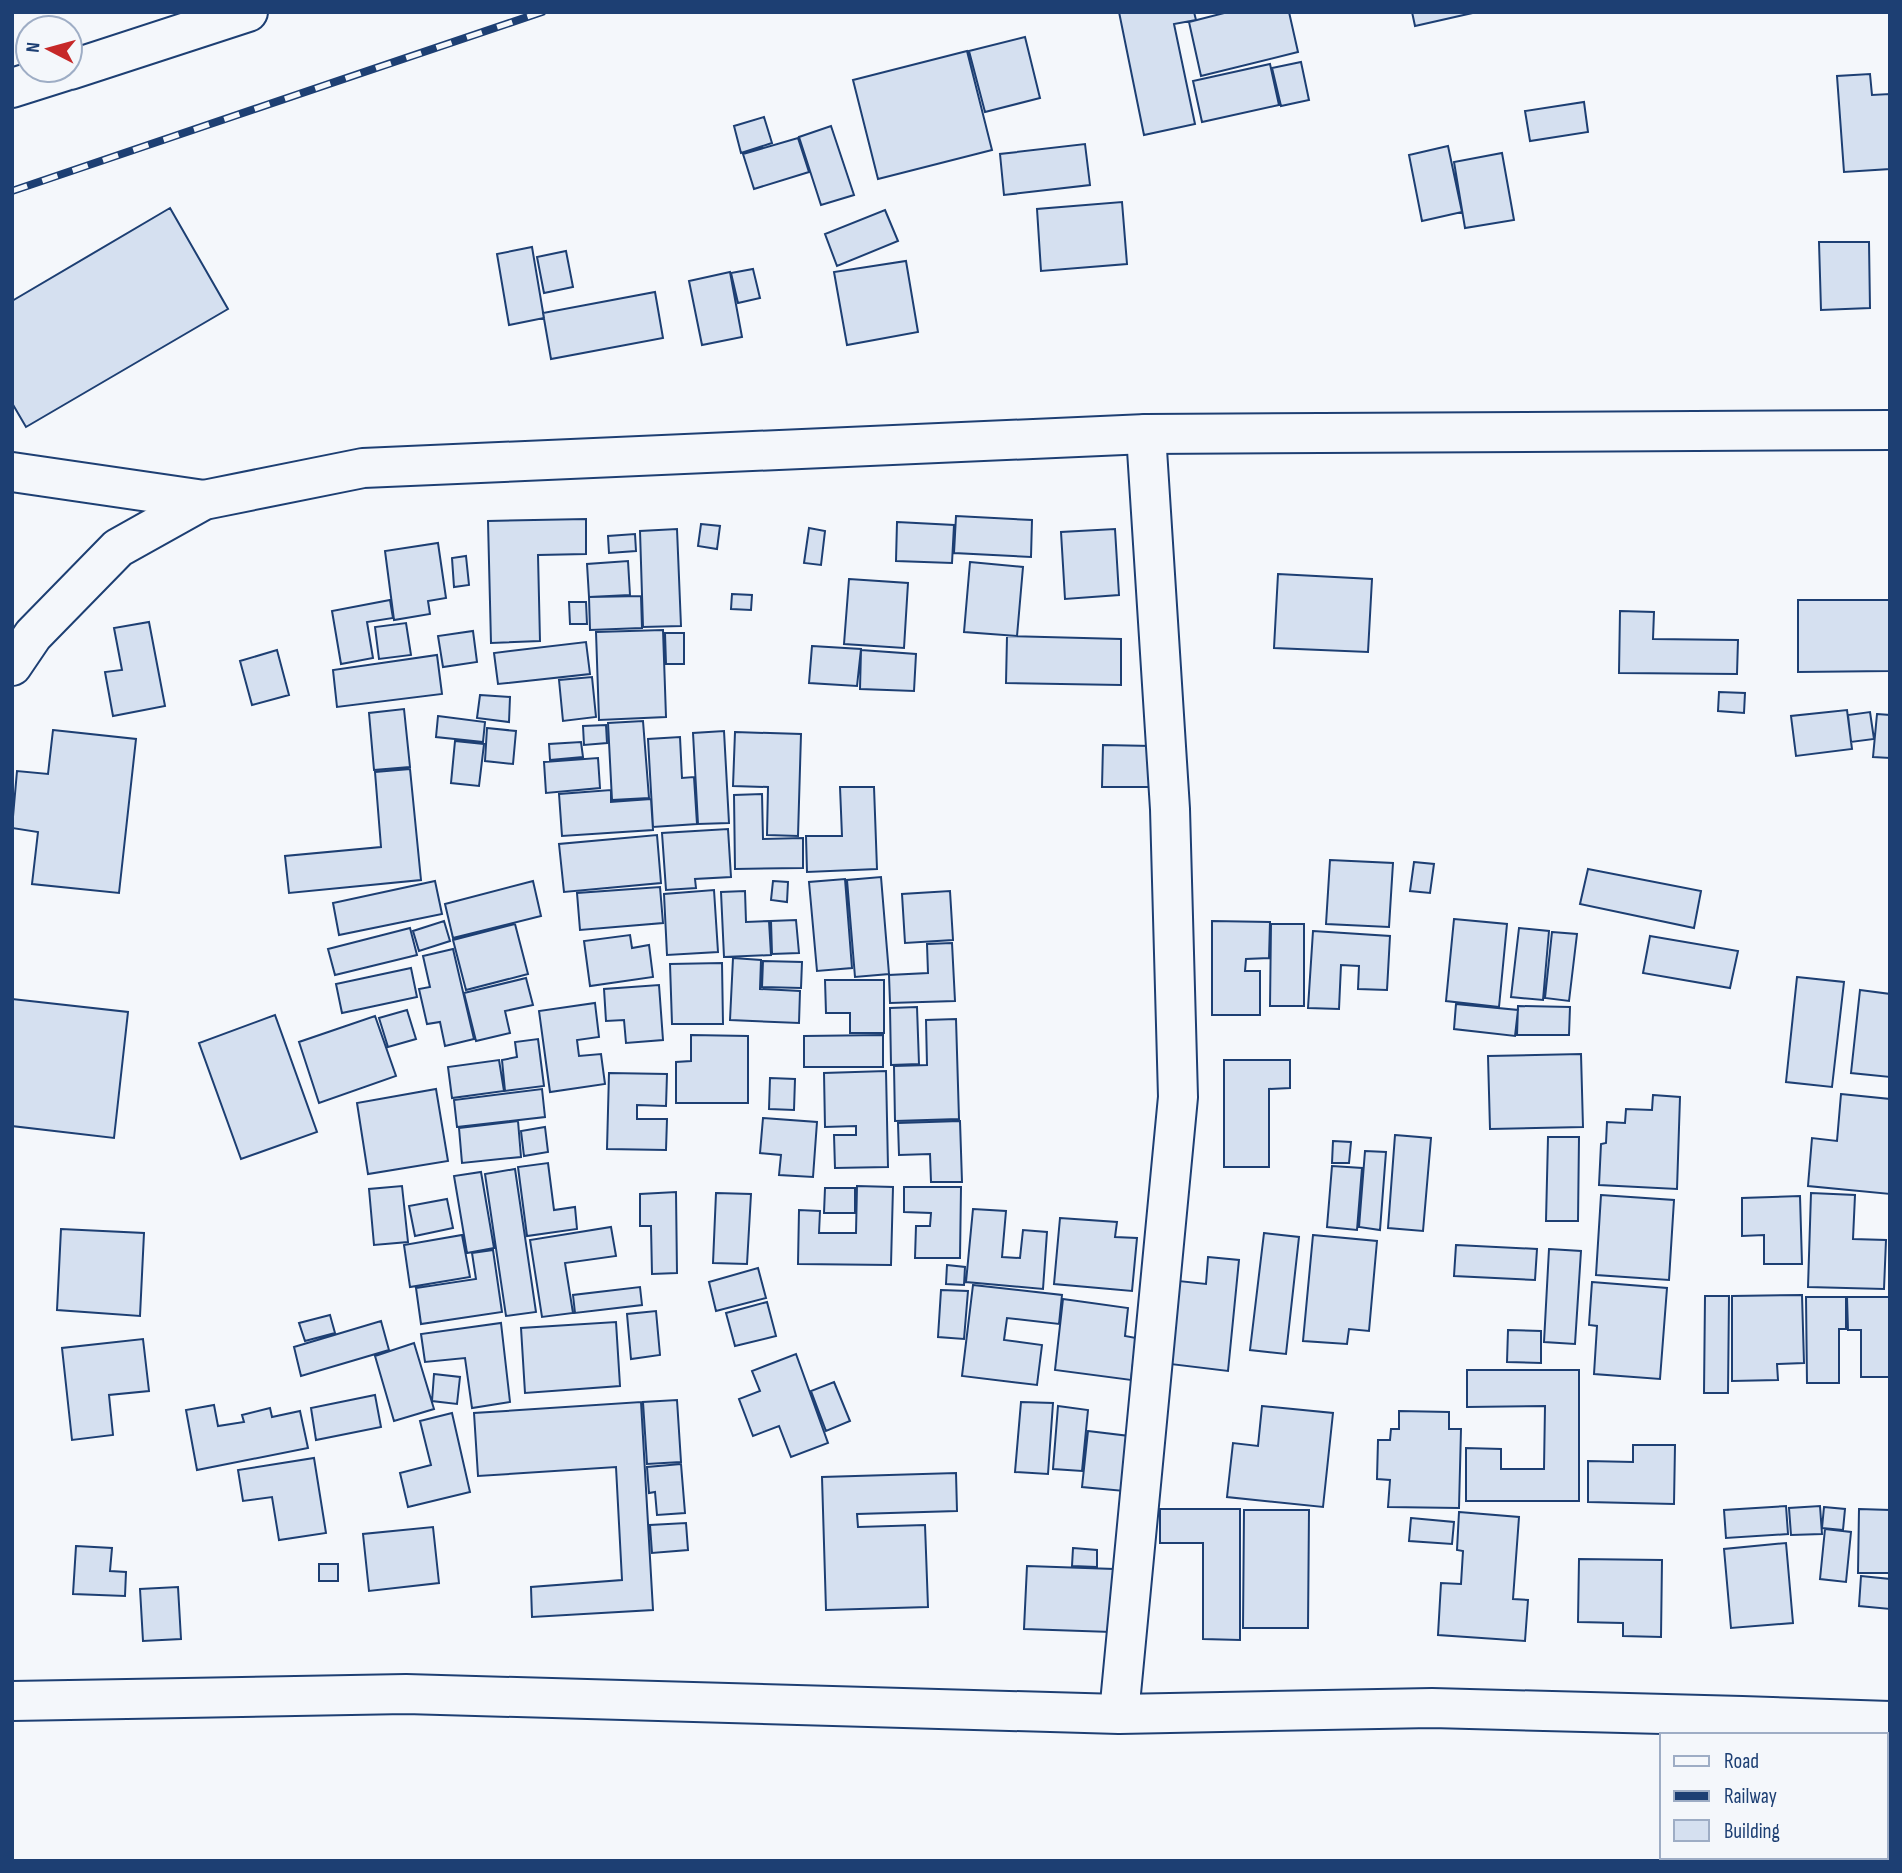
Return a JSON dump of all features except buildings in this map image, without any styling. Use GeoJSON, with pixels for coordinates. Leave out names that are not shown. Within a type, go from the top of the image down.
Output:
{"type":"FeatureCollection","features":[{"type":"Feature","properties":{"kind":"street"},"geometry":{"type":"LineString","coordinates":[[84,65],[248,12]]}},
{"type":"Feature","properties":{"kind":"street"},"geometry":{"type":"LineString","coordinates":[[12,666],[33,635],[118,548],[204,500],[363,468],[1146,433],[1890,430]]}},
{"type":"Feature","properties":{"kind":"street"},"geometry":{"type":"LineString","coordinates":[[1119,1714],[1178,1097],[1170,809],[1146,433]]}},
{"type":"Feature","properties":{"kind":"street"},"geometry":{"type":"LineString","coordinates":[[12,472],[204,500]]}},
{"type":"Feature","properties":{"kind":"street"},"geometry":{"type":"LineString","coordinates":[[12,1701],[406,1694],[1119,1714],[1432,1708],[1890,1721]]}},
{"type":"Feature","properties":{"kind":"railway"},"geometry":{"type":"LineString","coordinates":[[12,191],[542,12]]}}]}
